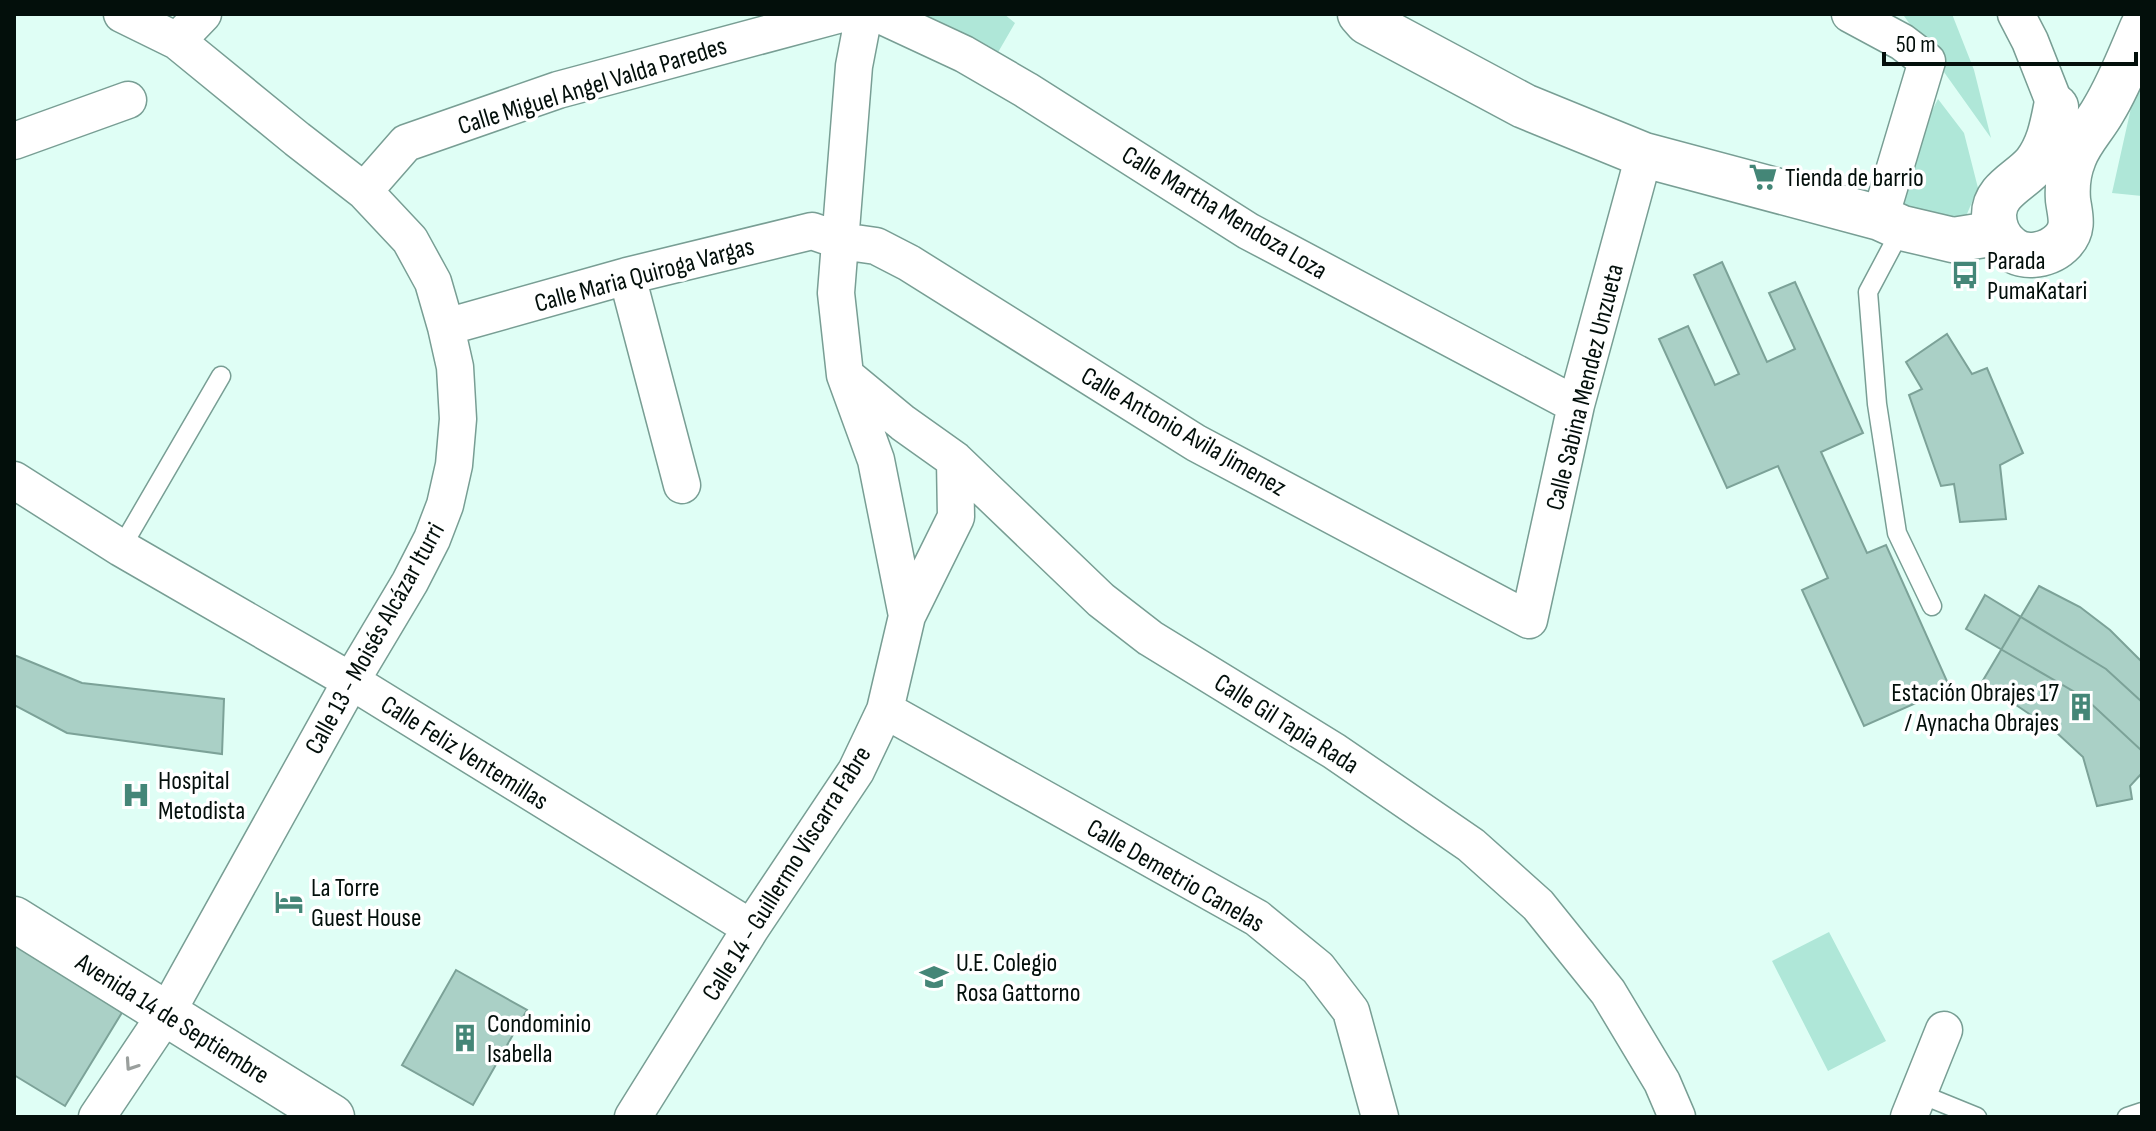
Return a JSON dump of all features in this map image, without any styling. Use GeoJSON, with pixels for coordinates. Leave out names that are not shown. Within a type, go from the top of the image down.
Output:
{"type":"FeatureCollection","features":[{"type":"Feature","properties":{"kind":"main road"},"geometry":{"type":"LineString","coordinates":[[1360,14],[1367,22],[1524,106],[1644,155],[1953,240],[1997,233]]}},
{"type":"Feature","properties":{"kind":"main road"},"geometry":{"type":"LineString","coordinates":[[2056,107],[2045,147],[2034,165],[2001,194],[1994,212],[1997,233],[2010,249],[2029,256],[2050,252],[2065,239],[2072,219],[2068,199],[2074,158],[2109,100],[2142,28]]}},
{"type":"Feature","properties":{"kind":"main road"},"geometry":{"type":"LineString","coordinates":[[2056,107],[2064,118],[2076,122],[2089,121],[2109,100]]}},
{"type":"Feature","properties":{"kind":"main road"},"geometry":{"type":"LineString","coordinates":[[2016,181],[2036,178],[2055,185],[2068,199]]}},
{"type":"Feature","properties":{"kind":"main road","name":"Avenida 14 de Septiembre"},"geometry":{"type":"LineString","coordinates":[[14,919],[332,1117]]}},
{"type":"Feature","properties":{"kind":"street","name":"Calle 13 - Moisés Alcázar Iturri"},"geometry":{"type":"LineString","coordinates":[[97,1117],[166,1014],[351,681],[410,582],[445,505],[454,465],[458,419],[455,367],[446,327],[433,282],[410,240],[364,191],[177,41],[122,14]]}},
{"type":"Feature","properties":{"kind":"street"},"geometry":{"type":"LineString","coordinates":[[177,41],[203,14]]}},
{"type":"Feature","properties":{"kind":"street","name":"Calle Miguel Angel Valda Paredes"},"geometry":{"type":"LineString","coordinates":[[364,191],[406,143],[558,90],[841,14]]}},
{"type":"Feature","properties":{"kind":"street","name":"Calle 14 - Guillermo Viscarra Fabre"},"geometry":{"type":"LineString","coordinates":[[864,14],[854,66],[836,293],[845,375],[876,460],[907,616]]}},
{"type":"Feature","properties":{"kind":"street","name":"Calle Martha Mendoza Loza"},"geometry":{"type":"LineString","coordinates":[[878,14],[964,54],[1026,90],[1248,231],[1576,405]]}},
{"type":"Feature","properties":{"kind":"street"},"geometry":{"type":"LineString","coordinates":[[1850,14],[1902,42],[1927,61],[1891,223]]}},
{"type":"Feature","properties":{"kind":"street"},"geometry":{"type":"LineString","coordinates":[[2016,14],[2056,107]]}},
{"type":"Feature","properties":{"kind":"street"},"geometry":{"type":"LineString","coordinates":[[14,141],[128,100]]}},
{"type":"Feature","properties":{"kind":"street","name":"Calle Sabina Mendez Unzueta"},"geometry":{"type":"LineString","coordinates":[[1529,620],[1576,405],[1644,155]]}},
{"type":"Feature","properties":{"kind":"street","name":"Calle Maria Quiroga Vargas"},"geometry":{"type":"LineString","coordinates":[[446,327],[627,276],[812,231],[841,241]]}},
{"type":"Feature","properties":{"kind":"street","name":"Calle Antonio Avila Jimenez"},"geometry":{"type":"LineString","coordinates":[[841,241],[876,246],[909,263],[1196,443],[1529,620]]}},
{"type":"Feature","properties":{"kind":"street"},"geometry":{"type":"LineString","coordinates":[[627,276],[682,485]]}},
{"type":"Feature","properties":{"kind":"street","name":"Calle Gil Tapia Rada"},"geometry":{"type":"LineString","coordinates":[[845,375],[903,423],[955,460],[1101,600],[1150,638],[1334,751],[1471,845],[1538,905],[1608,992],[1662,1082],[1677,1117]]}},
{"type":"Feature","properties":{"kind":"street","name":"Calle 14 - Guillermo Viscarra Fabre"},"geometry":{"type":"LineString","coordinates":[[633,1117],[751,928],[856,771],[885,710],[907,616],[956,517],[955,460]]}},
{"type":"Feature","properties":{"kind":"street","name":"Calle Feliz Ventemillas"},"geometry":{"type":"LineString","coordinates":[[14,480],[121,548],[351,681],[751,928]]}},
{"type":"Feature","properties":{"kind":"street","name":"Calle Demetrio Canelas"},"geometry":{"type":"LineString","coordinates":[[885,710],[1257,918],[1318,968],[1351,1011],[1380,1117]]}},
{"type":"Feature","properties":{"kind":"street"},"geometry":{"type":"LineString","coordinates":[[1914,1105],[1944,1030]]}},
{"type":"Feature","properties":{"kind":"lane"},"geometry":{"type":"LineString","coordinates":[[1891,223],[1868,292],[1877,404],[1897,533],[1932,606]]}},
{"type":"Feature","properties":{"kind":"lane"},"geometry":{"type":"LineString","coordinates":[[121,548],[221,376]]}},
{"type":"Feature","properties":{"kind":"lane"},"geometry":{"type":"LineString","coordinates":[[1914,1105],[1977,1117]]}},
{"type":"Feature","properties":{"kind":"lane"},"geometry":{"type":"LineString","coordinates":[[2127,1117],[2142,1112]]}},
{"type":"Feature","properties":{"kind":"green space"},"geometry":{"type":"Polygon","coordinates":[[[908,14],[1004,14],[1015,23],[993,61],[908,14]]]}},
{"type":"Feature","properties":{"kind":"green space"},"geometry":{"type":"Polygon","coordinates":[[[1899,14],[1952,14],[1974,70],[1991,138],[1904,16],[1899,14]]]}},
{"type":"Feature","properties":{"kind":"green space"},"geometry":{"type":"Polygon","coordinates":[[[2142,84],[2142,196],[2112,193],[2131,108],[2142,84]]]}},
{"type":"Feature","properties":{"kind":"green space"},"geometry":{"type":"Polygon","coordinates":[[[1938,99],[1964,133],[1978,188],[1961,228],[1896,211],[1916,142],[1938,99]]]}},
{"type":"Feature","properties":{"kind":"green space"},"geometry":{"type":"Polygon","coordinates":[[[1829,932],[1886,1041],[1828,1071],[1772,961],[1829,932]]]}},
{"type":"Feature","properties":{"kind":"building"},"geometry":{"type":"Polygon","coordinates":[[[1722,262],[1767,362],[1795,349],[1769,293],[1795,282],[1863,433],[1821,452],[1867,553],[1886,545],[1950,688],[1864,726],[1802,590],[1828,578],[1778,466],[1727,488],[1659,339],[1688,326],[1715,385],[1739,374],[1694,275],[1722,262]]]}},
{"type":"Feature","properties":{"kind":"building"},"geometry":{"type":"Polygon","coordinates":[[[1947,334],[1972,374],[1987,368],[2023,453],[2000,465],[2006,519],[1960,522],[1954,484],[1941,486],[1909,395],[1922,389],[1906,362],[1947,334]]]}},
{"type":"Feature","properties":{"kind":"building","name":"Estación Obrajes 17 / Aynacha Obrajes"},"geometry":{"type":"Polygon","coordinates":[[[2039,586],[2080,607],[2110,630],[2142,662],[2142,773],[2130,786],[2132,799],[2097,806],[2083,757],[2056,732],[1982,682],[2039,586]]]}},
{"type":"Feature","properties":{"kind":"building"},"geometry":{"type":"Polygon","coordinates":[[[1985,595],[2106,669],[2142,702],[2142,751],[2085,698],[1966,629],[1985,595]]]}},
{"type":"Feature","properties":{"kind":"building"},"geometry":{"type":"Polygon","coordinates":[[[14,655],[82,683],[224,699],[222,754],[67,733],[14,705],[14,655]]]}},
{"type":"Feature","properties":{"kind":"building"},"geometry":{"type":"Polygon","coordinates":[[[14,938],[126,1006],[65,1106],[14,1075],[14,938]]]}},
{"type":"Feature","properties":{"kind":"building","name":"Condominio Isabella"},"geometry":{"type":"Polygon","coordinates":[[[456,970],[527,1010],[473,1105],[402,1065],[456,970]]]}},
{"type":"Feature","properties":{"kind":"place","name":"Tienda de barrio"},"geometry":{"type":"Point","coordinates":[1763,177]}},
{"type":"Feature","properties":{"kind":"place","name":"Parada PumaKatari"},"geometry":{"type":"Point","coordinates":[1965,275]}},
{"type":"Feature","properties":{"kind":"place","name":"Estación Obrajes 17 / Aynacha Obrajes"},"geometry":{"type":"Point","coordinates":[2081,707]}},
{"type":"Feature","properties":{"kind":"place","name":"Hospital Metodista"},"geometry":{"type":"Point","coordinates":[136,795]}},
{"type":"Feature","properties":{"kind":"place","name":"La Torre Guest House"},"geometry":{"type":"Point","coordinates":[289,902]}},
{"type":"Feature","properties":{"kind":"place","name":"U.E. Colegio Rosa Gattorno"},"geometry":{"type":"Point","coordinates":[934,977]}},
{"type":"Feature","properties":{"kind":"place","name":"Condominio Isabella"},"geometry":{"type":"Point","coordinates":[465,1038]}}]}
